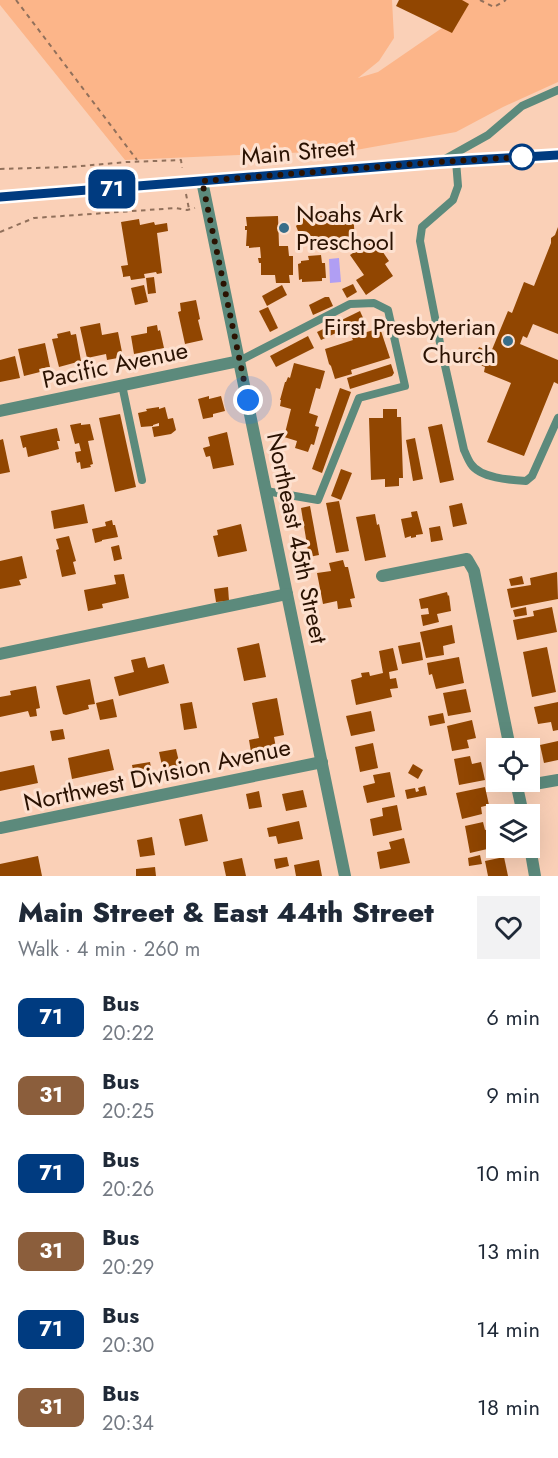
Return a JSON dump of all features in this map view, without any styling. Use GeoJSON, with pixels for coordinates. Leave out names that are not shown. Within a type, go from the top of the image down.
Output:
{"type":"FeatureCollection","features":[{"type":"Feature","properties":{"kind":"main road","name":"Main Street"},"geometry":{"type":"LineString","coordinates":[[0,197],[439,162],[558,155]]}},
{"type":"Feature","properties":{"kind":"main road","name":"Main Street"},"geometry":{"type":"LineString","coordinates":[[0,188],[41,195]]}},
{"type":"Feature","properties":{"kind":"street","name":"Northeast 45th Street"},"geometry":{"type":"LineString","coordinates":[[202,181],[345,876]]}},
{"type":"Feature","properties":{"kind":"street","name":"Pacific Avenue"},"geometry":{"type":"LineString","coordinates":[[0,411],[239,361]]}},
{"type":"Feature","properties":{"kind":"street"},"geometry":{"type":"LineString","coordinates":[[382,576],[466,559],[474,571],[508,738]]}},
{"type":"Feature","properties":{"kind":"street"},"geometry":{"type":"LineString","coordinates":[[0,654],[287,594]]}},
{"type":"Feature","properties":{"kind":"street","name":"Northwest Division Avenue"},"geometry":{"type":"LineString","coordinates":[[0,828],[322,762]]}},
{"type":"Feature","properties":{"kind":"street"},"geometry":{"type":"LineString","coordinates":[[540,782],[558,780]]}},
{"type":"Feature","properties":{"kind":"street"},"geometry":{"type":"LineString","coordinates":[[532,858],[535,876]]}},
{"type":"Feature","properties":{"kind":"lane"},"geometry":{"type":"LineString","coordinates":[[439,162],[488,135],[522,106],[558,90]]}},
{"type":"Feature","properties":{"kind":"lane"},"geometry":{"type":"LineString","coordinates":[[456,161],[458,186],[453,200],[422,227],[420,241],[464,450],[471,464],[481,473],[526,481],[532,476],[558,418]]}},
{"type":"Feature","properties":{"kind":"lane"},"geometry":{"type":"LineString","coordinates":[[239,361],[350,304],[374,303],[388,310],[405,386],[359,398],[318,500],[266,491]]}},
{"type":"Feature","properties":{"kind":"lane"},"geometry":{"type":"LineString","coordinates":[[122,385],[142,480]]}},
{"type":"Feature","properties":{"kind":"path"},"geometry":{"type":"LineString","coordinates":[[16,0],[138,161]]}},
{"type":"Feature","properties":{"kind":"path"},"geometry":{"type":"LineString","coordinates":[[480,0],[494,7],[506,0]]}},
{"type":"Feature","properties":{"kind":"path"},"geometry":{"type":"LineString","coordinates":[[0,169],[181,160]]}},
{"type":"Feature","properties":{"kind":"path"},"geometry":{"type":"LineString","coordinates":[[0,232],[34,218],[207,207]]}},
{"type":"Feature","properties":{"kind":"shaded area"},"geometry":{"type":"Polygon","coordinates":[[[0,0],[392,0],[394,38],[379,61],[358,78],[378,72],[458,17],[411,0],[558,0],[558,82],[456,132],[356,150],[125,160],[0,5],[0,0]]]}},
{"type":"Feature","properties":{"kind":"shaded area"},"geometry":{"type":"Polygon","coordinates":[[[339,258],[341,282],[330,283],[329,259],[339,258]]]}},
{"type":"Feature","properties":{"kind":"building"},"geometry":{"type":"Polygon","coordinates":[[[399,0],[462,0],[469,4],[452,33],[396,6],[399,0]]]}},
{"type":"Feature","properties":{"kind":"building"},"geometry":{"type":"Polygon","coordinates":[[[353,210],[355,242],[337,243],[336,240],[316,240],[317,244],[298,245],[297,213],[353,210]]]}},
{"type":"Feature","properties":{"kind":"building"},"geometry":{"type":"Polygon","coordinates":[[[278,216],[279,246],[288,246],[289,256],[293,256],[293,275],[289,275],[290,283],[276,283],[275,275],[261,275],[261,263],[258,258],[261,258],[260,247],[246,246],[246,217],[278,216]]]}},
{"type":"Feature","properties":{"kind":"building"},"geometry":{"type":"Polygon","coordinates":[[[139,219],[140,225],[154,222],[155,225],[167,223],[168,231],[157,233],[162,273],[144,274],[145,278],[131,280],[130,276],[123,277],[121,266],[128,265],[121,222],[139,219]]]}},
{"type":"Feature","properties":{"kind":"building","name":"First Presbyterian Church"},"geometry":{"type":"Polygon","coordinates":[[[558,227],[558,334],[533,324],[527,338],[523,336],[520,344],[558,360],[558,384],[554,382],[524,456],[487,442],[511,383],[484,372],[485,367],[473,362],[479,347],[491,352],[508,311],[512,313],[524,282],[534,286],[551,238],[558,227]]]}},
{"type":"Feature","properties":{"kind":"building"},"geometry":{"type":"Polygon","coordinates":[[[374,239],[389,261],[385,264],[393,276],[366,295],[356,280],[364,275],[350,255],[374,239]]]}},
{"type":"Feature","properties":{"kind":"building"},"geometry":{"type":"Polygon","coordinates":[[[321,255],[322,263],[325,263],[326,278],[322,278],[322,281],[302,282],[302,279],[299,280],[298,264],[309,260],[308,256],[321,255]]]}},
{"type":"Feature","properties":{"kind":"building"},"geometry":{"type":"Polygon","coordinates":[[[154,277],[156,293],[148,294],[146,278],[154,277]]]}},
{"type":"Feature","properties":{"kind":"building"},"geometry":{"type":"Polygon","coordinates":[[[353,284],[357,292],[347,298],[342,289],[353,284]]]}},
{"type":"Feature","properties":{"kind":"building"},"geometry":{"type":"Polygon","coordinates":[[[144,285],[148,302],[135,305],[131,288],[144,285]]]}},
{"type":"Feature","properties":{"kind":"building"},"geometry":{"type":"Polygon","coordinates":[[[282,285],[287,295],[267,306],[262,296],[282,285]]]}},
{"type":"Feature","properties":{"kind":"building"},"geometry":{"type":"Polygon","coordinates":[[[329,297],[333,306],[313,315],[309,305],[329,297]]]}},
{"type":"Feature","properties":{"kind":"building"},"geometry":{"type":"Polygon","coordinates":[[[196,300],[203,340],[185,344],[178,312],[181,311],[180,303],[196,300]]]}},
{"type":"Feature","properties":{"kind":"building"},"geometry":{"type":"Polygon","coordinates":[[[268,307],[278,328],[270,332],[259,311],[268,307]]]}},
{"type":"Feature","properties":{"kind":"building"},"geometry":{"type":"Polygon","coordinates":[[[360,311],[364,320],[321,340],[317,332],[360,311]]]}},
{"type":"Feature","properties":{"kind":"building"},"geometry":{"type":"Polygon","coordinates":[[[100,323],[102,335],[118,332],[123,357],[107,360],[106,354],[87,358],[80,327],[100,323]]]}},
{"type":"Feature","properties":{"kind":"building"},"geometry":{"type":"Polygon","coordinates":[[[157,325],[164,348],[134,354],[131,336],[147,333],[147,327],[157,325]]]}},
{"type":"Feature","properties":{"kind":"building"},"geometry":{"type":"Polygon","coordinates":[[[380,328],[390,358],[351,370],[352,374],[335,379],[325,349],[380,328]]]}},
{"type":"Feature","properties":{"kind":"building"},"geometry":{"type":"Polygon","coordinates":[[[70,331],[71,335],[76,334],[81,361],[59,367],[52,339],[58,338],[57,334],[70,331]]]}},
{"type":"Feature","properties":{"kind":"building"},"geometry":{"type":"Polygon","coordinates":[[[308,336],[314,348],[276,367],[270,356],[308,336]]]}},
{"type":"Feature","properties":{"kind":"building"},"geometry":{"type":"Polygon","coordinates":[[[45,343],[50,367],[24,376],[18,349],[45,343]]]}},
{"type":"Feature","properties":{"kind":"building"},"geometry":{"type":"Polygon","coordinates":[[[15,356],[20,378],[0,382],[0,360],[15,356]]]}},
{"type":"Feature","properties":{"kind":"building"},"geometry":{"type":"Polygon","coordinates":[[[294,363],[325,371],[320,389],[316,388],[309,413],[318,416],[315,426],[319,427],[314,445],[311,444],[308,452],[295,448],[297,441],[284,437],[291,409],[280,406],[280,400],[294,363]]]}},
{"type":"Feature","properties":{"kind":"building"},"geometry":{"type":"Polygon","coordinates":[[[391,364],[394,373],[392,376],[350,389],[347,378],[391,364]]]}},
{"type":"Feature","properties":{"kind":"building"},"geometry":{"type":"Polygon","coordinates":[[[340,388],[351,392],[322,473],[312,469],[340,388]]]}},
{"type":"Feature","properties":{"kind":"building"},"geometry":{"type":"Polygon","coordinates":[[[209,396],[209,399],[221,396],[225,411],[203,419],[198,399],[209,396]]]}},
{"type":"Feature","properties":{"kind":"building"},"geometry":{"type":"Polygon","coordinates":[[[159,407],[159,409],[165,407],[168,419],[173,418],[176,430],[171,434],[154,437],[152,427],[159,426],[159,423],[141,427],[138,413],[159,407]]]}},
{"type":"Feature","properties":{"kind":"building"},"geometry":{"type":"Polygon","coordinates":[[[383,409],[397,409],[397,417],[401,417],[403,478],[399,478],[399,486],[385,487],[385,479],[371,480],[369,418],[383,418],[383,409]]]}},
{"type":"Feature","properties":{"kind":"building"},"geometry":{"type":"Polygon","coordinates":[[[120,414],[136,487],[115,492],[99,418],[120,414]]]}},
{"type":"Feature","properties":{"kind":"building"},"geometry":{"type":"Polygon","coordinates":[[[81,423],[81,425],[90,424],[94,440],[88,441],[93,464],[90,465],[91,467],[81,469],[75,452],[81,451],[79,443],[75,444],[70,425],[81,423]]]}},
{"type":"Feature","properties":{"kind":"building"},"geometry":{"type":"Polygon","coordinates":[[[442,424],[454,480],[440,483],[428,427],[442,424]]]}},
{"type":"Feature","properties":{"kind":"building"},"geometry":{"type":"Polygon","coordinates":[[[57,428],[59,449],[28,457],[20,436],[57,428]]]}},
{"type":"Feature","properties":{"kind":"building"},"geometry":{"type":"Polygon","coordinates":[[[227,432],[234,465],[213,469],[210,456],[206,457],[203,448],[210,446],[208,437],[227,432]]]}},
{"type":"Feature","properties":{"kind":"building"},"geometry":{"type":"Polygon","coordinates":[[[415,438],[423,479],[413,481],[406,440],[415,438]]]}},
{"type":"Feature","properties":{"kind":"building"},"geometry":{"type":"Polygon","coordinates":[[[3,439],[10,472],[0,474],[0,440],[3,439]]]}},
{"type":"Feature","properties":{"kind":"building"},"geometry":{"type":"Polygon","coordinates":[[[341,469],[352,473],[341,500],[331,496],[341,469]]]}},
{"type":"Feature","properties":{"kind":"building"},"geometry":{"type":"Polygon","coordinates":[[[339,501],[349,551],[336,553],[326,503],[339,501]]]}},
{"type":"Feature","properties":{"kind":"building"},"geometry":{"type":"Polygon","coordinates":[[[462,503],[467,524],[453,527],[449,506],[462,503]]]}},
{"type":"Feature","properties":{"kind":"building"},"geometry":{"type":"Polygon","coordinates":[[[84,504],[88,523],[54,529],[51,511],[84,504]]]}},
{"type":"Feature","properties":{"kind":"building"},"geometry":{"type":"Polygon","coordinates":[[[310,506],[319,555],[309,557],[301,508],[310,506]]]}},
{"type":"Feature","properties":{"kind":"building"},"geometry":{"type":"Polygon","coordinates":[[[417,511],[423,534],[405,538],[401,519],[412,517],[411,512],[417,511]]]}},
{"type":"Feature","properties":{"kind":"building"},"geometry":{"type":"Polygon","coordinates":[[[375,514],[386,557],[365,561],[356,517],[375,514]]]}},
{"type":"Feature","properties":{"kind":"building"},"geometry":{"type":"Polygon","coordinates":[[[112,520],[118,537],[95,543],[92,529],[106,526],[105,522],[112,520]]]}},
{"type":"Feature","properties":{"kind":"building"},"geometry":{"type":"Polygon","coordinates":[[[241,524],[247,551],[218,557],[213,536],[218,535],[217,530],[241,524]]]}},
{"type":"Feature","properties":{"kind":"building"},"geometry":{"type":"Polygon","coordinates":[[[440,526],[443,540],[431,542],[429,528],[440,526]]]}},
{"type":"Feature","properties":{"kind":"building"},"geometry":{"type":"Polygon","coordinates":[[[69,536],[76,561],[73,562],[76,574],[62,577],[56,539],[69,536]]]}},
{"type":"Feature","properties":{"kind":"building"},"geometry":{"type":"Polygon","coordinates":[[[119,545],[122,559],[114,561],[111,547],[119,545]]]}},
{"type":"Feature","properties":{"kind":"building"},"geometry":{"type":"Polygon","coordinates":[[[22,556],[27,578],[19,580],[21,585],[0,589],[0,561],[22,556]]]}},
{"type":"Feature","properties":{"kind":"building"},"geometry":{"type":"Polygon","coordinates":[[[343,560],[345,567],[348,567],[355,598],[350,599],[352,607],[338,609],[337,601],[323,604],[317,573],[331,571],[329,563],[343,560]]]}},
{"type":"Feature","properties":{"kind":"building"},"geometry":{"type":"Polygon","coordinates":[[[557,572],[558,599],[511,608],[507,589],[531,585],[530,578],[557,572]]]}},
{"type":"Feature","properties":{"kind":"building"},"geometry":{"type":"Polygon","coordinates":[[[124,574],[129,598],[102,604],[103,608],[88,611],[84,590],[116,584],[114,575],[124,574]]]}},
{"type":"Feature","properties":{"kind":"building"},"geometry":{"type":"Polygon","coordinates":[[[522,576],[524,584],[511,586],[509,579],[522,576]]]}},
{"type":"Feature","properties":{"kind":"building"},"geometry":{"type":"Polygon","coordinates":[[[228,587],[229,601],[216,602],[214,589],[228,587]]]}},
{"type":"Feature","properties":{"kind":"building"},"geometry":{"type":"Polygon","coordinates":[[[447,592],[451,611],[437,614],[439,622],[423,626],[421,615],[429,614],[428,608],[421,609],[419,599],[447,592]]]}},
{"type":"Feature","properties":{"kind":"building"},"geometry":{"type":"Polygon","coordinates":[[[526,607],[527,615],[515,617],[513,610],[526,607]]]}},
{"type":"Feature","properties":{"kind":"building"},"geometry":{"type":"Polygon","coordinates":[[[552,607],[557,632],[517,640],[513,620],[534,616],[533,611],[552,607]]]}},
{"type":"Feature","properties":{"kind":"building"},"geometry":{"type":"Polygon","coordinates":[[[452,625],[455,643],[443,646],[444,655],[426,658],[420,632],[452,625]]]}},
{"type":"Feature","properties":{"kind":"building"},"geometry":{"type":"Polygon","coordinates":[[[420,642],[423,660],[402,664],[398,646],[420,642]]]}},
{"type":"Feature","properties":{"kind":"building"},"geometry":{"type":"Polygon","coordinates":[[[259,643],[266,677],[244,681],[237,648],[259,643]]]}},
{"type":"Feature","properties":{"kind":"building"},"geometry":{"type":"Polygon","coordinates":[[[547,647],[556,692],[532,697],[523,652],[547,647]]]}},
{"type":"Feature","properties":{"kind":"building"},"geometry":{"type":"Polygon","coordinates":[[[393,648],[398,670],[389,672],[390,679],[396,678],[398,688],[390,689],[392,697],[356,705],[351,680],[362,677],[361,673],[369,672],[370,676],[383,673],[379,651],[393,648]]]}},
{"type":"Feature","properties":{"kind":"building"},"geometry":{"type":"Polygon","coordinates":[[[145,657],[148,668],[164,664],[169,683],[119,696],[114,677],[134,672],[131,660],[145,657]]]}},
{"type":"Feature","properties":{"kind":"building"},"geometry":{"type":"Polygon","coordinates":[[[459,657],[464,683],[436,689],[432,674],[429,675],[427,663],[459,657]]]}},
{"type":"Feature","properties":{"kind":"building"},"geometry":{"type":"Polygon","coordinates":[[[90,679],[95,704],[88,705],[89,709],[63,714],[56,686],[90,679]]]}},
{"type":"Feature","properties":{"kind":"building"},"geometry":{"type":"Polygon","coordinates":[[[36,686],[40,708],[36,709],[37,716],[30,717],[28,711],[0,717],[0,697],[11,695],[10,691],[36,686]]]}},
{"type":"Feature","properties":{"kind":"building"},"geometry":{"type":"Polygon","coordinates":[[[466,689],[471,712],[448,716],[443,693],[466,689]]]}},
{"type":"Feature","properties":{"kind":"building"},"geometry":{"type":"Polygon","coordinates":[[[277,698],[284,735],[274,737],[277,753],[252,758],[249,740],[259,738],[252,703],[277,698]]]}},
{"type":"Feature","properties":{"kind":"building"},"geometry":{"type":"Polygon","coordinates":[[[113,699],[117,717],[100,720],[96,703],[113,699]]]}},
{"type":"Feature","properties":{"kind":"building"},"geometry":{"type":"Polygon","coordinates":[[[192,702],[197,728],[184,730],[180,704],[192,702]]]}},
{"type":"Feature","properties":{"kind":"building"},"geometry":{"type":"Polygon","coordinates":[[[558,702],[558,730],[553,731],[551,722],[538,724],[534,707],[558,702]]]}},
{"type":"Feature","properties":{"kind":"building"},"geometry":{"type":"Polygon","coordinates":[[[371,711],[375,731],[351,736],[346,716],[371,711]]]}},
{"type":"Feature","properties":{"kind":"building"},"geometry":{"type":"Polygon","coordinates":[[[443,713],[445,723],[430,726],[428,716],[443,713]]]}},
{"type":"Feature","properties":{"kind":"building"},"geometry":{"type":"Polygon","coordinates":[[[472,720],[476,738],[467,740],[469,748],[452,751],[447,726],[472,720]]]}},
{"type":"Feature","properties":{"kind":"building"},"geometry":{"type":"Polygon","coordinates":[[[63,729],[65,739],[52,741],[50,731],[63,729]]]}},
{"type":"Feature","properties":{"kind":"building"},"geometry":{"type":"Polygon","coordinates":[[[558,741],[558,760],[544,763],[540,745],[558,741]]]}},
{"type":"Feature","properties":{"kind":"building"},"geometry":{"type":"Polygon","coordinates":[[[373,743],[378,768],[360,772],[355,747],[373,743]]]}},
{"type":"Feature","properties":{"kind":"building"},"geometry":{"type":"Polygon","coordinates":[[[109,749],[114,770],[72,779],[68,758],[109,749]]]}},
{"type":"Feature","properties":{"kind":"building"},"geometry":{"type":"Polygon","coordinates":[[[176,749],[180,766],[163,770],[159,752],[176,749]]]}},
{"type":"Feature","properties":{"kind":"building"},"geometry":{"type":"Polygon","coordinates":[[[470,756],[472,764],[481,762],[485,780],[459,785],[454,759],[470,756]]]}},
{"type":"Feature","properties":{"kind":"building"},"geometry":{"type":"Polygon","coordinates":[[[150,762],[152,772],[134,775],[132,765],[150,762]]]}},
{"type":"Feature","properties":{"kind":"building"},"geometry":{"type":"Polygon","coordinates":[[[413,764],[423,770],[418,779],[408,773],[413,764]]]}},
{"type":"Feature","properties":{"kind":"building"},"geometry":{"type":"Polygon","coordinates":[[[34,765],[38,783],[0,791],[0,772],[34,765]]]}},
{"type":"Feature","properties":{"kind":"building"},"geometry":{"type":"Polygon","coordinates":[[[390,772],[395,797],[367,803],[363,786],[375,783],[373,775],[390,772]]]}},
{"type":"Feature","properties":{"kind":"building"},"geometry":{"type":"Polygon","coordinates":[[[425,786],[427,795],[407,799],[405,790],[415,788],[416,792],[419,791],[418,788],[425,786]]]}},
{"type":"Feature","properties":{"kind":"building"},"geometry":{"type":"Polygon","coordinates":[[[485,787],[489,804],[481,807],[482,814],[462,819],[456,793],[485,787]]]}},
{"type":"Feature","properties":{"kind":"building"},"geometry":{"type":"Polygon","coordinates":[[[303,790],[307,807],[286,811],[282,794],[303,790]]]}},
{"type":"Feature","properties":{"kind":"building"},"geometry":{"type":"Polygon","coordinates":[[[259,791],[262,807],[249,809],[246,794],[259,791]]]}},
{"type":"Feature","properties":{"kind":"building"},"geometry":{"type":"Polygon","coordinates":[[[397,805],[402,830],[373,836],[370,819],[383,816],[382,808],[397,805]]]}},
{"type":"Feature","properties":{"kind":"building"},"geometry":{"type":"Polygon","coordinates":[[[202,814],[208,841],[185,846],[179,819],[202,814]]]}},
{"type":"Feature","properties":{"kind":"building"},"geometry":{"type":"Polygon","coordinates":[[[299,821],[303,839],[278,844],[276,836],[269,837],[267,828],[299,821]]]}},
{"type":"Feature","properties":{"kind":"building"},"geometry":{"type":"Polygon","coordinates":[[[483,822],[486,830],[486,849],[470,853],[465,826],[483,822]]]}},
{"type":"Feature","properties":{"kind":"building"},"geometry":{"type":"Polygon","coordinates":[[[152,837],[155,855],[140,857],[137,840],[152,837]]]}},
{"type":"Feature","properties":{"kind":"building"},"geometry":{"type":"Polygon","coordinates":[[[404,838],[410,863],[380,869],[377,852],[391,849],[389,842],[404,838]]]}},
{"type":"Feature","properties":{"kind":"building"},"geometry":{"type":"Polygon","coordinates":[[[480,855],[482,864],[469,866],[468,858],[480,855]]]}},
{"type":"Feature","properties":{"kind":"building"},"geometry":{"type":"Polygon","coordinates":[[[38,856],[42,876],[0,876],[0,864],[38,856]]]}},
{"type":"Feature","properties":{"kind":"building"},"geometry":{"type":"Polygon","coordinates":[[[287,857],[289,866],[276,869],[274,859],[287,857]]]}},
{"type":"Feature","properties":{"kind":"building"},"geometry":{"type":"Polygon","coordinates":[[[242,858],[246,876],[226,876],[223,862],[242,858]]]}},
{"type":"Feature","properties":{"kind":"building"},"geometry":{"type":"Polygon","coordinates":[[[504,858],[508,876],[488,876],[485,861],[504,858]]]}},
{"type":"Feature","properties":{"kind":"building"},"geometry":{"type":"Polygon","coordinates":[[[319,860],[322,876],[296,876],[294,865],[319,860]]]}},
{"type":"Feature","properties":{"kind":"building"},"geometry":{"type":"Polygon","coordinates":[[[155,867],[156,876],[136,876],[136,869],[155,867]]]}},
{"type":"Feature","properties":{"kind":"bus line","name":"71"},"geometry":{"type":"LineString","coordinates":[[0,197],[439,162],[558,155]]}},
{"type":"Feature","properties":{"kind":"place","name":"Noahs Ark Preschool"},"geometry":{"type":"Point","coordinates":[284,228]}},
{"type":"Feature","properties":{"kind":"place","name":"First Presbyterian Church"},"geometry":{"type":"Point","coordinates":[508,341]}},
{"type":"Feature","properties":{"kind":"route"},"geometry":{"type":"LineString","coordinates":[[248,400],[202,181],[522,157]]}}]}
